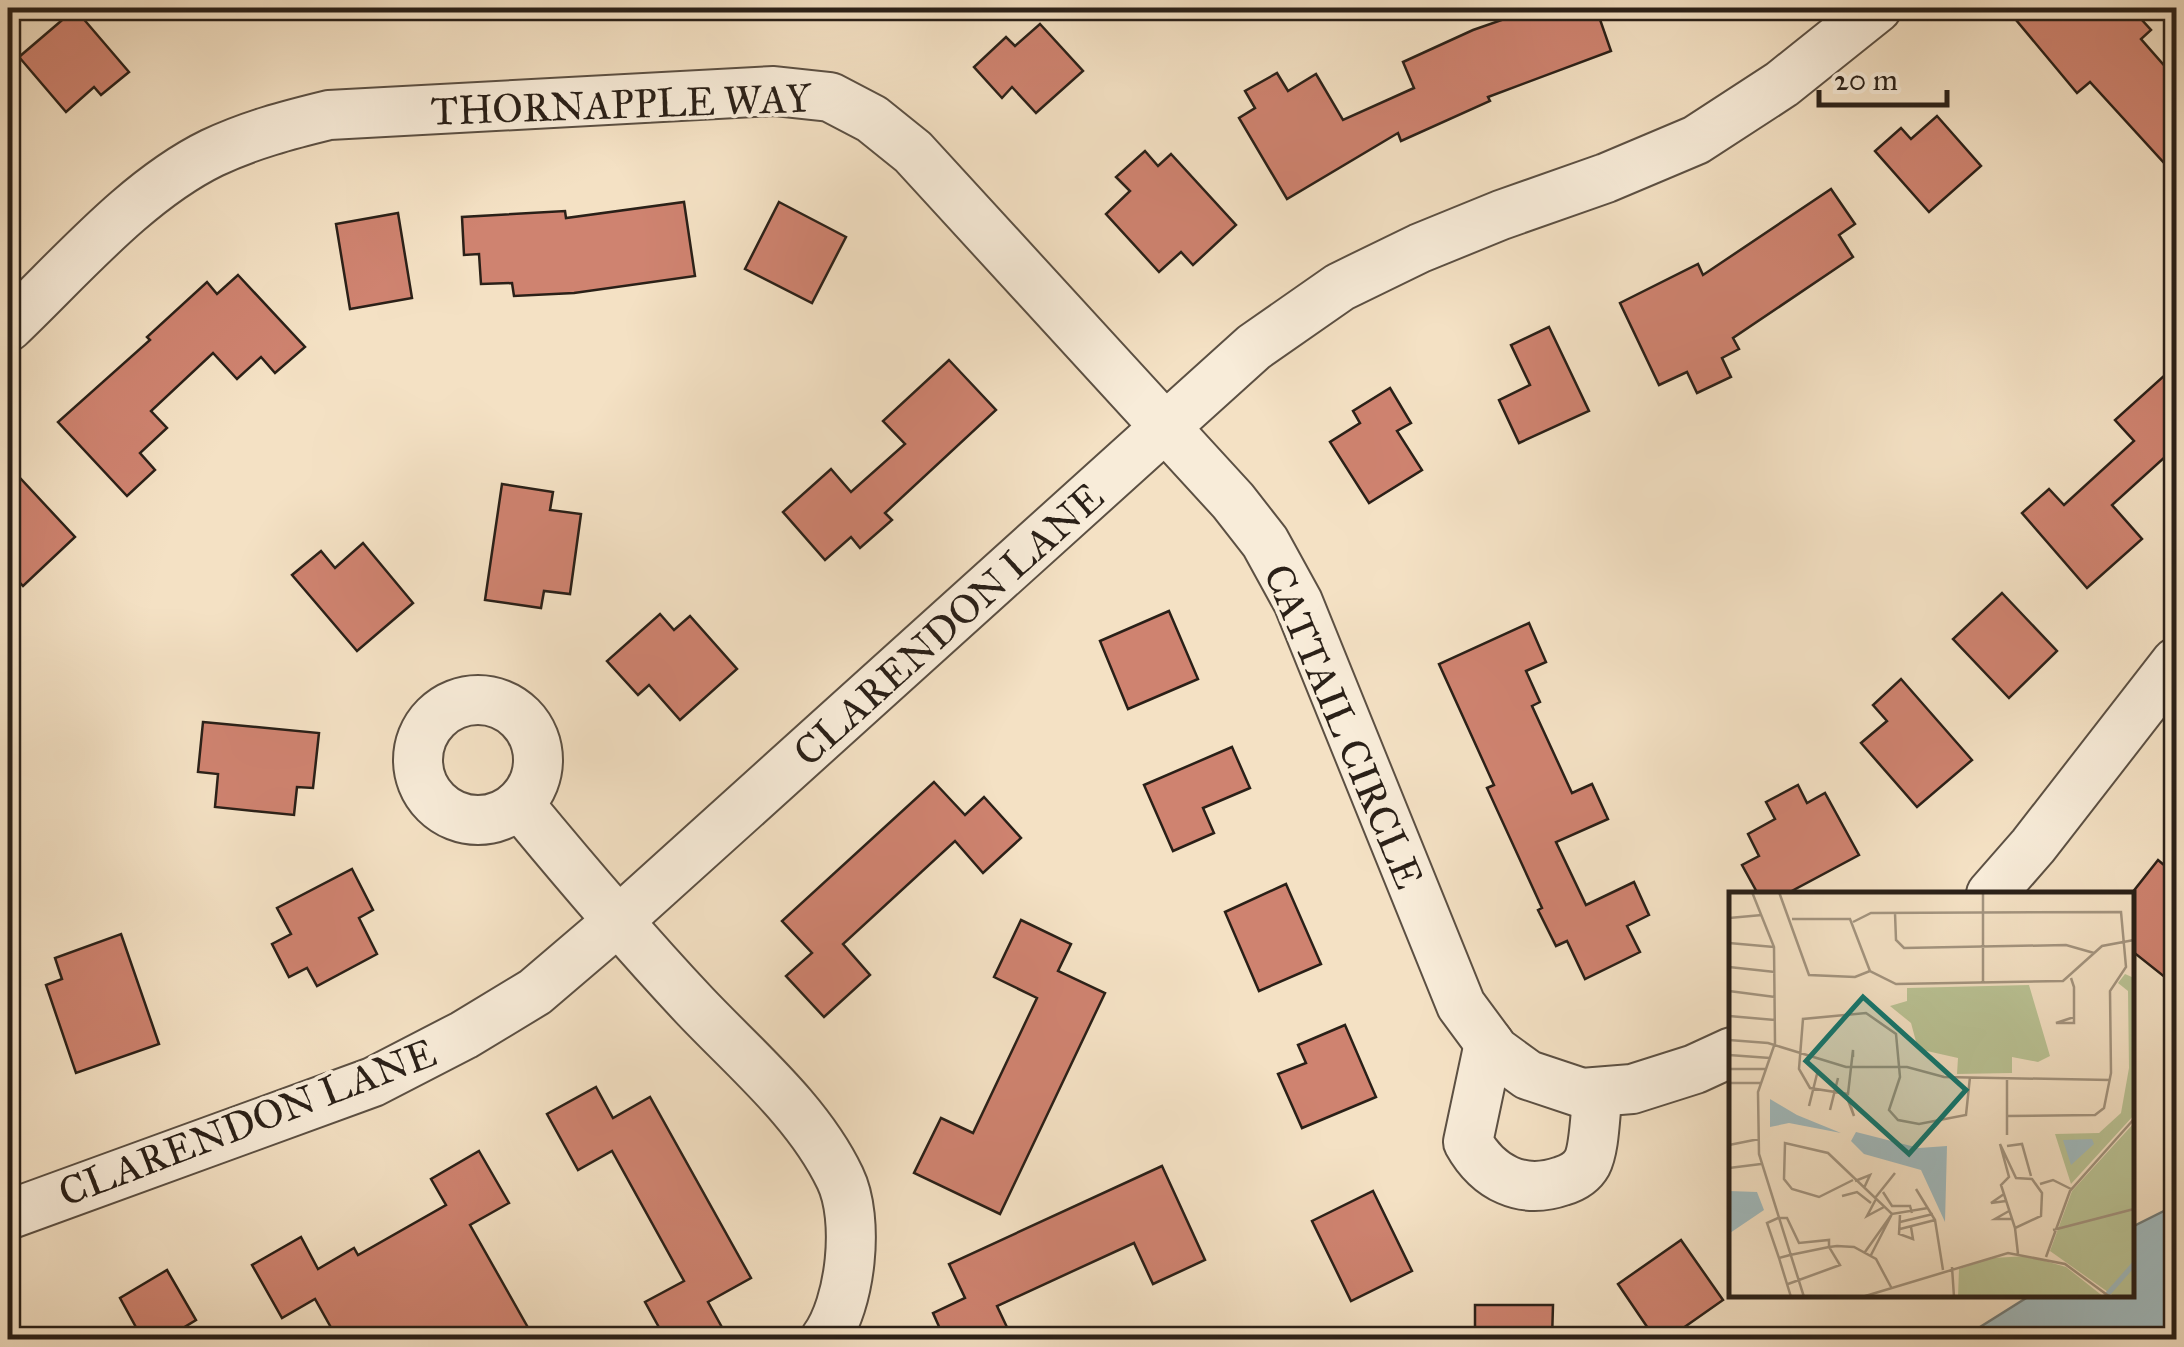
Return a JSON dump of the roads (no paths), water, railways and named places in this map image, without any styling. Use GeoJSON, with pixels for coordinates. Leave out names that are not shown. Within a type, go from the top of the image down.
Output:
{"type":"FeatureCollection","features":[{"type":"Feature","properties":{"kind":"street","name":"CLARENDON LANE"},"geometry":{"type":"LineString","coordinates":[[8,1215],[373,1082],[464,1036],[535,992],[1254,347],[1340,287],[1420,248],[1696,140],[1782,84],[1877,8]]}},
{"type":"Feature","properties":{"kind":"street","name":"THORNAPPLE WAY"},"geometry":{"type":"LineString","coordinates":[[8,327],[144,198],[209,155],[268,130],[329,115],[774,91],[830,98],[872,119],[913,152],[1167,428]]}},
{"type":"Feature","properties":{"kind":"street","name":"CATTAIL CIRCLE"},"geometry":{"type":"LineString","coordinates":[[1167,428],[1264,542],[1298,602],[1461,1005],[1489,1044],[1528,1075],[1582,1093],[1632,1089],[1729,1053]]}},
{"type":"Feature","properties":{"kind":"street"},"geometry":{"type":"LineString","coordinates":[[1993,892],[2034,846],[2176,662]]}},
{"type":"Feature","properties":{"kind":"street"},"geometry":{"type":"LineString","coordinates":[[520,804],[616,922],[815,1133],[843,1182],[851,1234],[846,1289],[824,1340]]}},
{"type":"Feature","properties":{"kind":"street"},"geometry":{"type":"LineString","coordinates":[[1489,1044],[1468,1142],[1487,1168],[1506,1182],[1534,1186],[1577,1174],[1588,1161],[1598,1092]]}},
{"type":"Feature","properties":{"kind":"water"},"geometry":{"type":"Polygon","coordinates":[[[2176,1205],[2176,1339],[1961,1339],[2028,1297],[2134,1297],[2134,1226],[2176,1205]]]}}]}
